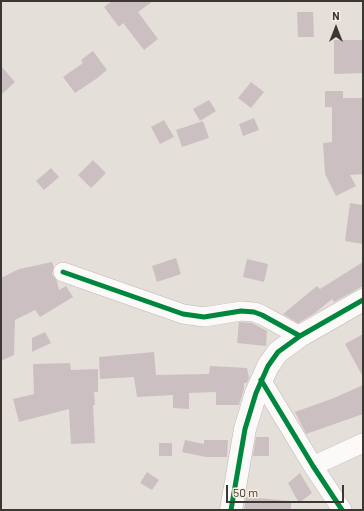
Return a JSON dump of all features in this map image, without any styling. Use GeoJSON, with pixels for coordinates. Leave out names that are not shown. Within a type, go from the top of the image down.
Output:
{"type":"FeatureCollection","features":[{"type":"Feature","properties":{"kind":"street"},"geometry":{"type":"LineString","coordinates":[[63,272],[183,314],[204,317],[241,311],[254,312],[300,336]]}},
{"type":"Feature","properties":{"kind":"street"},"geometry":{"type":"LineString","coordinates":[[231,510],[245,429],[261,380],[268,366],[278,352],[300,336],[363,300]]}},
{"type":"Feature","properties":{"kind":"street"},"geometry":{"type":"LineString","coordinates":[[261,380],[313,466],[342,510]]}},
{"type":"Feature","properties":{"kind":"street"},"geometry":{"type":"LineString","coordinates":[[313,466],[363,443]]}},
{"type":"Feature","properties":{"kind":"building"},"geometry":{"type":"Polygon","coordinates":[[[112,1],[153,1],[138,12],[158,39],[144,50],[123,23],[119,27],[104,7],[112,1]]]}},
{"type":"Feature","properties":{"kind":"building"},"geometry":{"type":"Polygon","coordinates":[[[297,12],[313,12],[314,37],[298,37],[297,12]]]}},
{"type":"Feature","properties":{"kind":"building"},"geometry":{"type":"Polygon","coordinates":[[[334,40],[363,40],[363,73],[334,74],[334,40]]]}},
{"type":"Feature","properties":{"kind":"building"},"geometry":{"type":"Polygon","coordinates":[[[93,51],[107,70],[75,93],[63,77],[83,63],[81,60],[93,51]]]}},
{"type":"Feature","properties":{"kind":"building"},"geometry":{"type":"Polygon","coordinates":[[[1,66],[15,82],[1,95],[1,66]]]}},
{"type":"Feature","properties":{"kind":"building"},"geometry":{"type":"Polygon","coordinates":[[[251,82],[264,92],[251,108],[238,98],[251,82]]]}},
{"type":"Feature","properties":{"kind":"building"},"geometry":{"type":"Polygon","coordinates":[[[325,91],[343,91],[343,98],[363,98],[363,174],[350,175],[356,186],[336,196],[325,174],[323,143],[332,142],[332,107],[325,107],[325,91]]]}},
{"type":"Feature","properties":{"kind":"building"},"geometry":{"type":"Polygon","coordinates":[[[209,100],[216,111],[200,121],[193,109],[209,100]]]}},
{"type":"Feature","properties":{"kind":"building"},"geometry":{"type":"Polygon","coordinates":[[[254,118],[259,130],[243,136],[239,124],[254,118]]]}},
{"type":"Feature","properties":{"kind":"building"},"geometry":{"type":"Polygon","coordinates":[[[164,120],[174,137],[160,144],[151,127],[164,120]]]}},
{"type":"Feature","properties":{"kind":"building"},"geometry":{"type":"Polygon","coordinates":[[[203,121],[209,138],[182,147],[176,130],[203,121]]]}},
{"type":"Feature","properties":{"kind":"building"},"geometry":{"type":"Polygon","coordinates":[[[93,160],[106,173],[91,188],[78,175],[93,160]]]}},
{"type":"Feature","properties":{"kind":"building"},"geometry":{"type":"Polygon","coordinates":[[[51,168],[59,177],[44,190],[36,181],[51,168]]]}},
{"type":"Feature","properties":{"kind":"building"},"geometry":{"type":"Polygon","coordinates":[[[350,203],[363,205],[363,244],[345,241],[350,203]]]}},
{"type":"Feature","properties":{"kind":"building"},"geometry":{"type":"Polygon","coordinates":[[[176,258],[181,274],[157,282],[152,266],[176,258]]]}},
{"type":"Feature","properties":{"kind":"building"},"geometry":{"type":"Polygon","coordinates":[[[247,259],[268,264],[264,282],[243,277],[247,259]]]}},
{"type":"Feature","properties":{"kind":"building"},"geometry":{"type":"Polygon","coordinates":[[[52,262],[54,267],[52,274],[57,281],[59,290],[66,286],[73,297],[40,317],[35,310],[15,320],[14,355],[1,361],[1,278],[19,269],[52,262]]]}},
{"type":"Feature","properties":{"kind":"building"},"geometry":{"type":"Polygon","coordinates":[[[363,262],[363,286],[334,302],[332,299],[315,313],[298,323],[283,314],[317,286],[320,289],[363,262]]]}},
{"type":"Feature","properties":{"kind":"building"},"geometry":{"type":"Polygon","coordinates":[[[239,322],[252,323],[267,331],[266,346],[237,343],[239,322]]]}},
{"type":"Feature","properties":{"kind":"building"},"geometry":{"type":"Polygon","coordinates":[[[45,332],[51,343],[32,352],[32,338],[45,332]]]}},
{"type":"Feature","properties":{"kind":"building"},"geometry":{"type":"Polygon","coordinates":[[[363,334],[363,377],[345,344],[363,334]]]}},
{"type":"Feature","properties":{"kind":"building"},"geometry":{"type":"Polygon","coordinates":[[[154,352],[156,375],[209,374],[210,366],[247,368],[249,378],[247,383],[244,383],[244,389],[239,405],[216,405],[216,392],[189,393],[189,409],[173,408],[173,395],[137,397],[134,377],[100,379],[99,357],[154,352]]]}},
{"type":"Feature","properties":{"kind":"building"},"geometry":{"type":"Polygon","coordinates":[[[70,363],[71,370],[98,369],[98,392],[94,392],[95,405],[93,405],[95,443],[71,444],[69,409],[19,422],[13,399],[34,394],[33,364],[70,363]]]}},
{"type":"Feature","properties":{"kind":"building"},"geometry":{"type":"Polygon","coordinates":[[[363,385],[363,414],[306,434],[295,412],[334,398],[363,385]]]}},
{"type":"Feature","properties":{"kind":"building"},"geometry":{"type":"Polygon","coordinates":[[[256,437],[269,437],[269,456],[253,456],[256,437]]]}},
{"type":"Feature","properties":{"kind":"building"},"geometry":{"type":"Polygon","coordinates":[[[185,440],[204,444],[204,440],[228,440],[227,457],[206,457],[182,452],[185,440]]]}},
{"type":"Feature","properties":{"kind":"building"},"geometry":{"type":"Polygon","coordinates":[[[159,443],[172,443],[172,456],[159,456],[159,443]]]}},
{"type":"Feature","properties":{"kind":"building"},"geometry":{"type":"Polygon","coordinates":[[[147,472],[159,480],[152,490],[140,483],[147,472]]]}},
{"type":"Feature","properties":{"kind":"building"},"geometry":{"type":"Polygon","coordinates":[[[300,473],[312,493],[299,503],[288,483],[300,473]]]}},
{"type":"Feature","properties":{"kind":"building"},"geometry":{"type":"Polygon","coordinates":[[[246,497],[291,501],[291,510],[244,510],[246,497]]]}},
{"type":"Feature","properties":{"kind":"cycle path"},"geometry":{"type":"LineString","coordinates":[[63,272],[183,314],[204,317],[241,311],[254,312],[300,336]]}},
{"type":"Feature","properties":{"kind":"cycle path"},"geometry":{"type":"LineString","coordinates":[[231,510],[245,429],[256,393],[268,366],[278,352],[300,336],[363,300]]}},
{"type":"Feature","properties":{"kind":"cycle path"},"geometry":{"type":"LineString","coordinates":[[261,380],[313,466],[342,510]]}}]}
